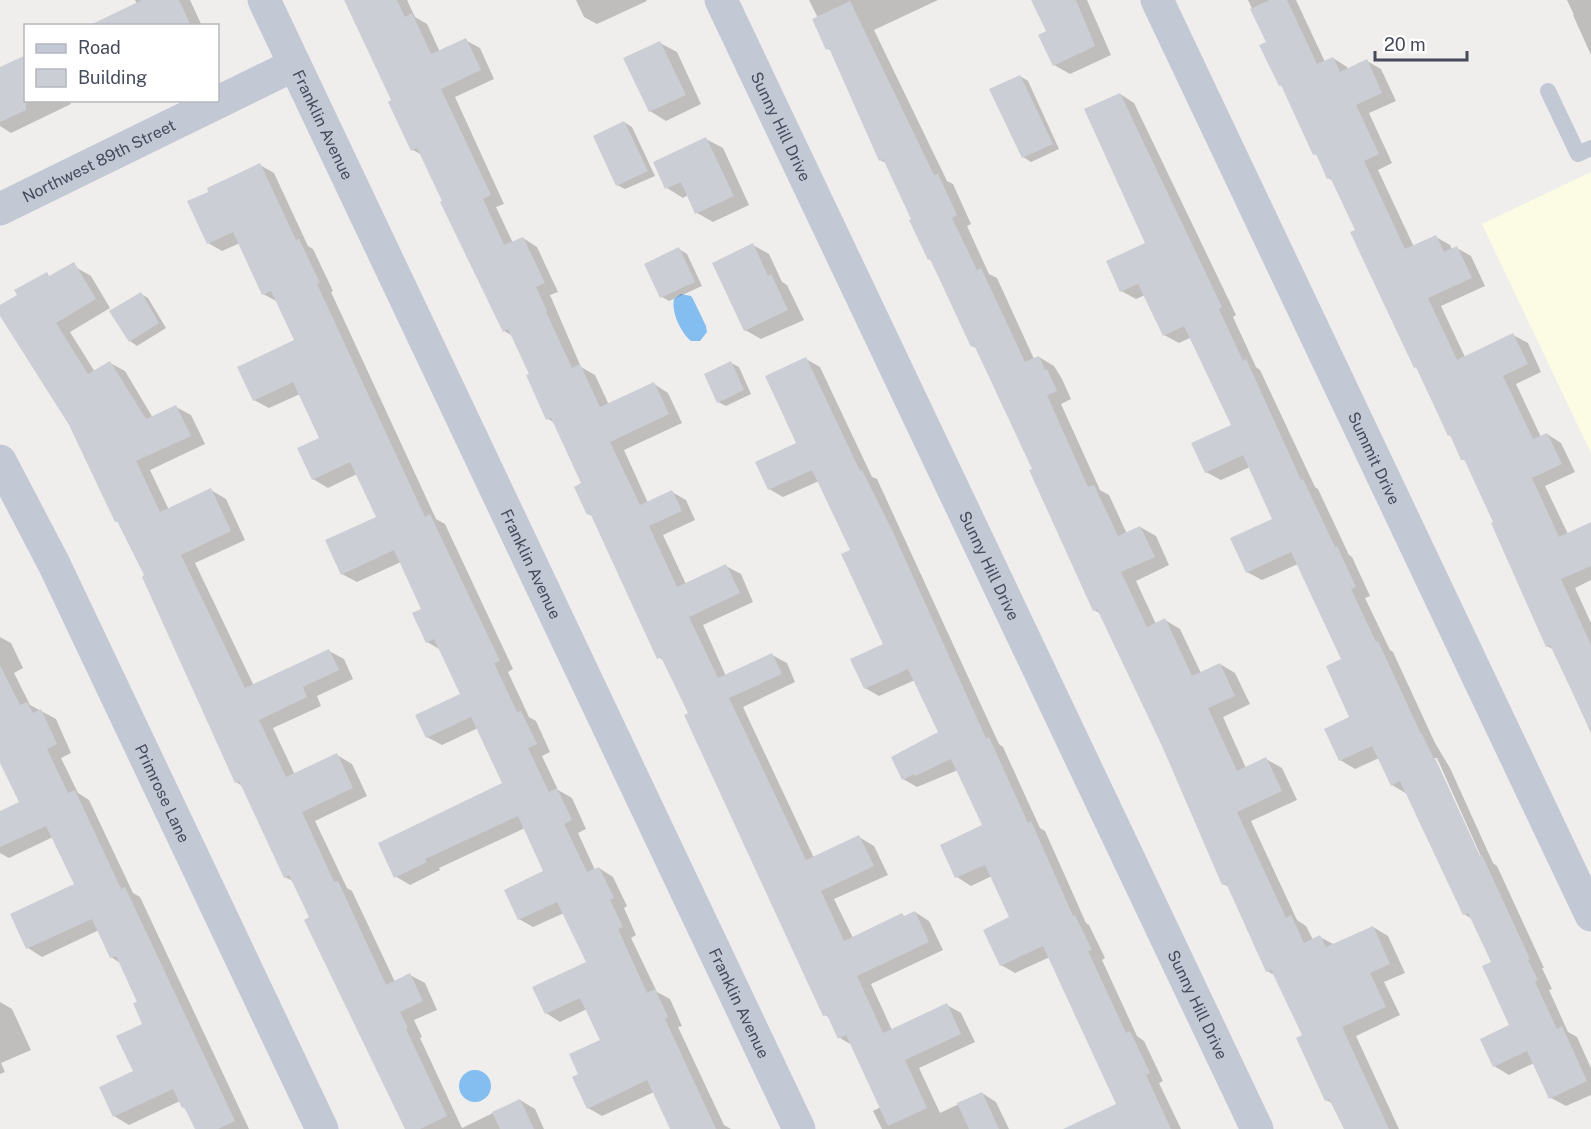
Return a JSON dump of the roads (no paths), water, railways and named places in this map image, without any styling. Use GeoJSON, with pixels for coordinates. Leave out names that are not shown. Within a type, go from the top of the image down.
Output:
{"type":"FeatureCollection","features":[{"type":"Feature","properties":{"kind":"street","name":"Franklin Avenue"},"geometry":{"type":"LineString","coordinates":[[264,0],[799,1129]]}},
{"type":"Feature","properties":{"kind":"street","name":"Sunny Hill Drive"},"geometry":{"type":"LineString","coordinates":[[721,0],[1257,1129]]}},
{"type":"Feature","properties":{"kind":"street","name":"Summit Drive"},"geometry":{"type":"LineString","coordinates":[[1157,0],[1591,915]]}},
{"type":"Feature","properties":{"kind":"street","name":"Northwest 89th Street"},"geometry":{"type":"LineString","coordinates":[[219,102],[294,65]]}},
{"type":"Feature","properties":{"kind":"street","name":"Northwest 89th Street"},"geometry":{"type":"LineString","coordinates":[[0,209],[218,102]]}},
{"type":"Feature","properties":{"kind":"street","name":"Primrose Lane"},"geometry":{"type":"LineString","coordinates":[[0,461],[54,564],[322,1129]]}},
{"type":"Feature","properties":{"kind":"lane"},"geometry":{"type":"LineString","coordinates":[[1548,91],[1578,154],[1591,148]]}},
{"type":"Feature","properties":{"kind":"water"},"geometry":{"type":"Polygon","coordinates":[[[681,294],[691,296],[706,326],[707,332],[700,341],[691,341],[678,322],[673,304],[674,299],[681,294]]]}},
{"type":"Feature","properties":{"kind":"water"},"geometry":{"type":"Polygon","coordinates":[[[475,1070],[487,1074],[491,1086],[487,1098],[475,1102],[463,1098],[459,1086],[463,1074],[475,1070]]]}}]}
